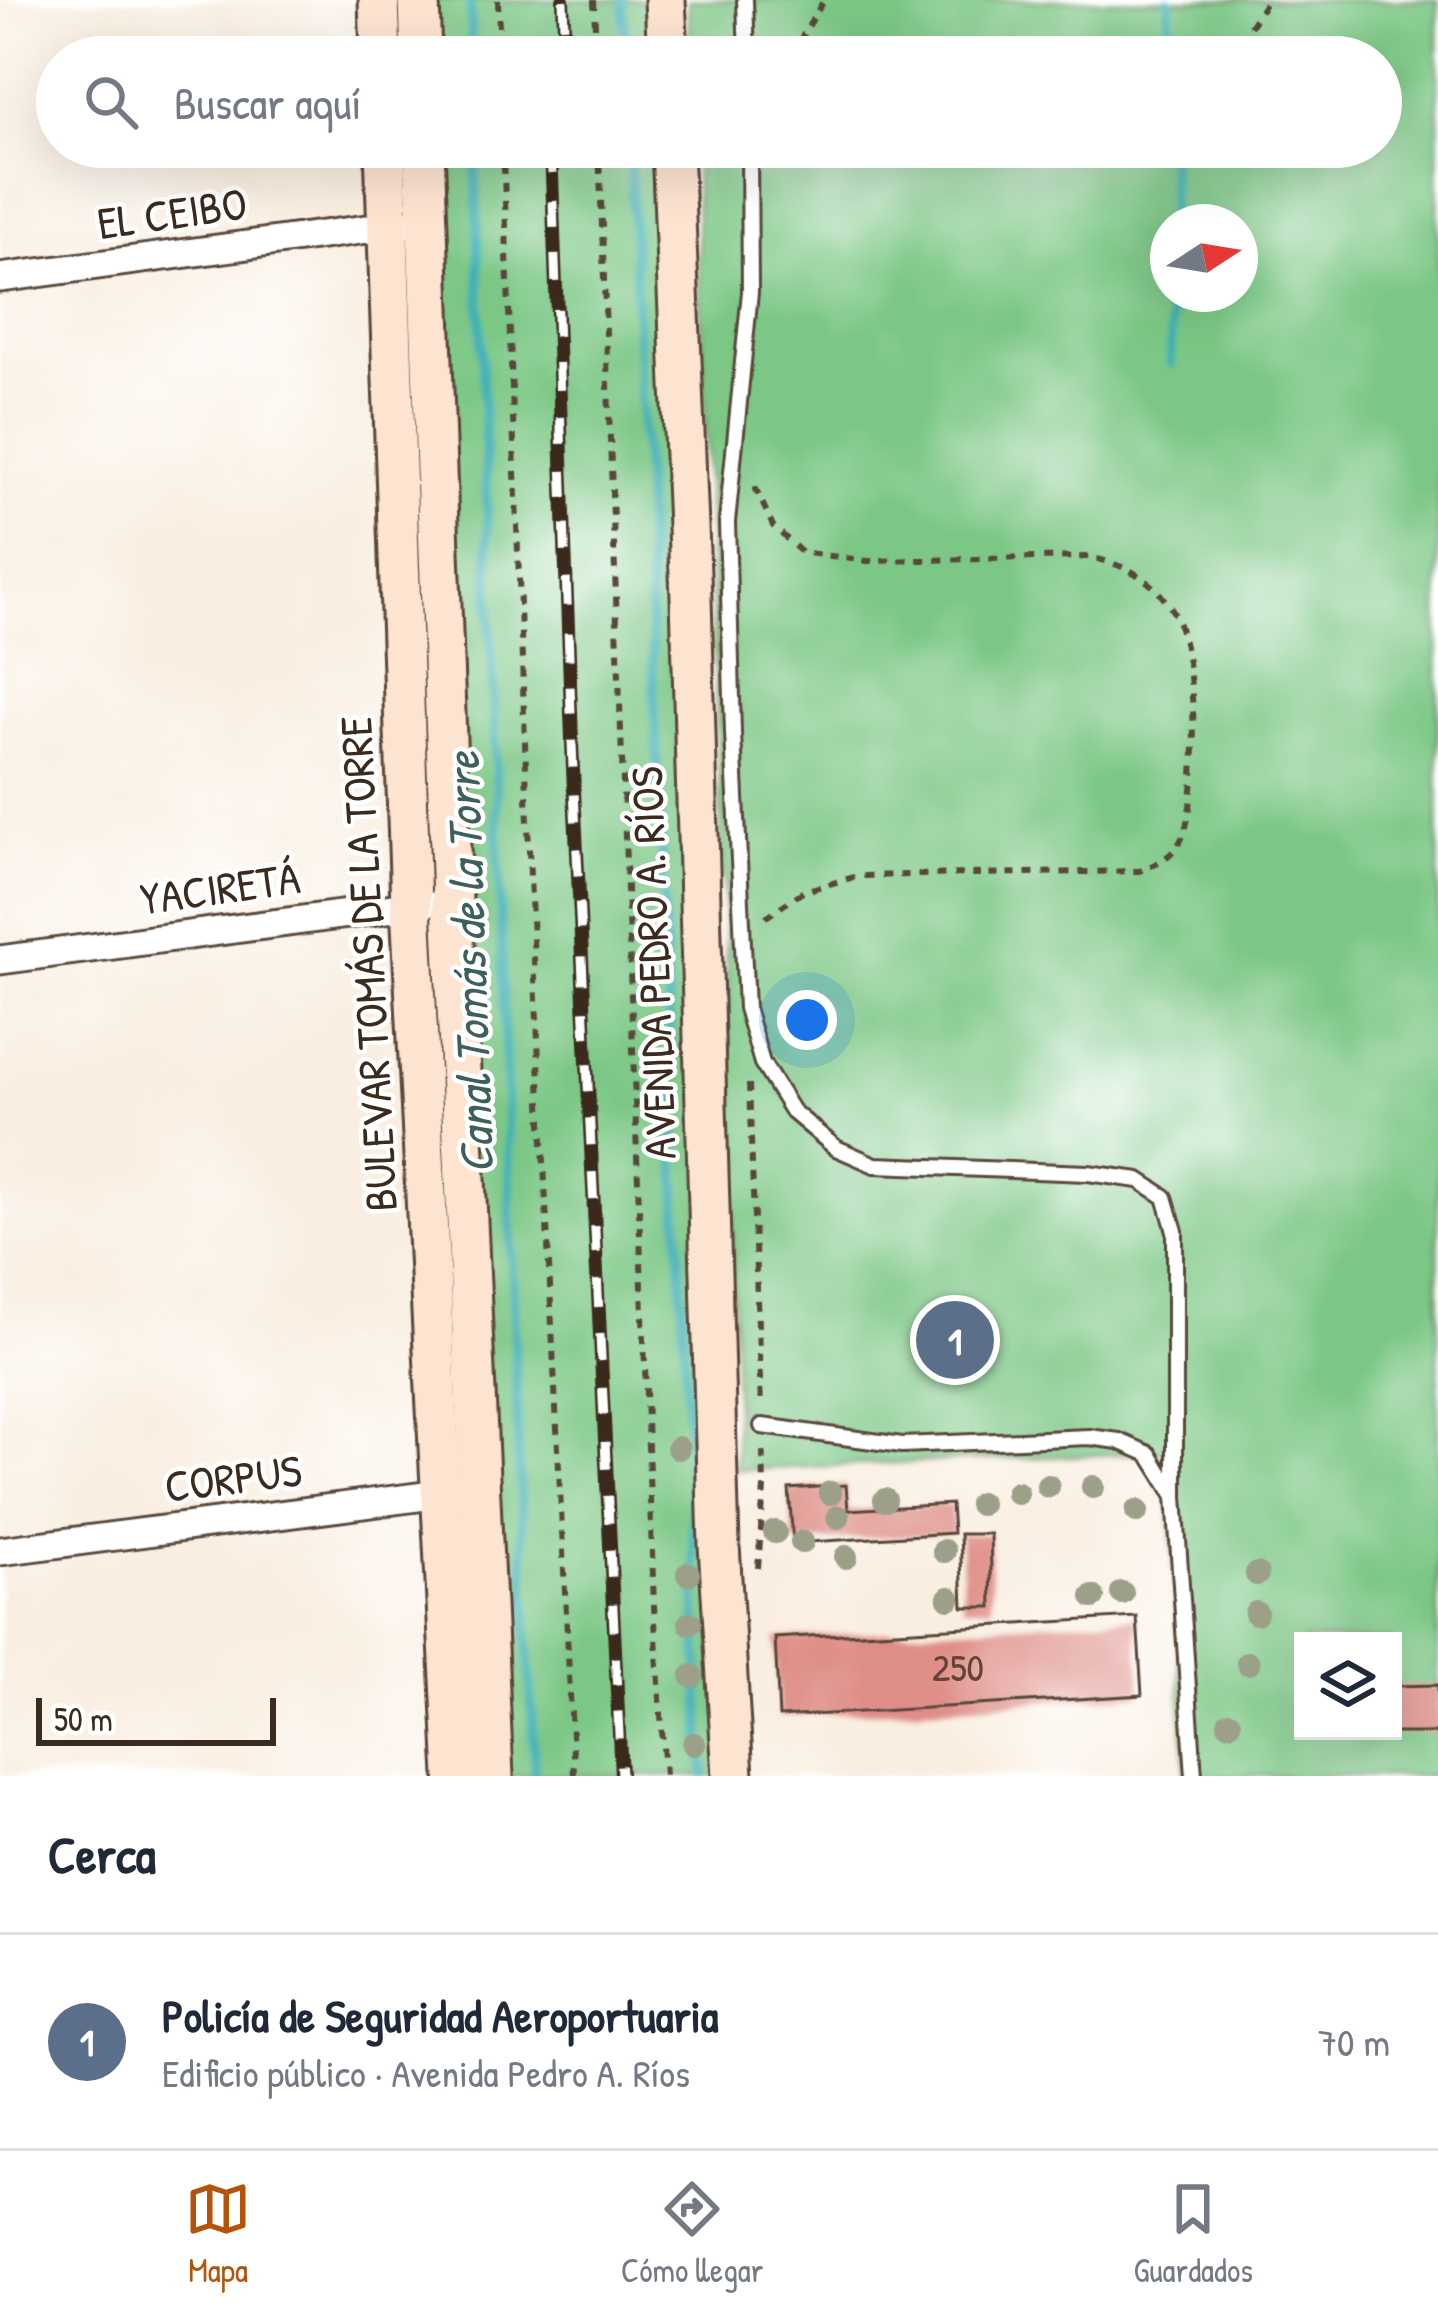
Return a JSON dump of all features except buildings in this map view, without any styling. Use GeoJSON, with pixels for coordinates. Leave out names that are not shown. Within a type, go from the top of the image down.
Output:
{"type":"FeatureCollection","features":[{"type":"Feature","properties":{"kind":"street"},"geometry":{"type":"LineString","coordinates":[[379,0],[380,36]]}},
{"type":"Feature","properties":{"kind":"street"},"geometry":{"type":"LineString","coordinates":[[419,0],[420,36]]}},
{"type":"Feature","properties":{"kind":"street"},"geometry":{"type":"LineString","coordinates":[[665,0],[667,36]]}},
{"type":"Feature","properties":{"kind":"street","name":"BULEVAR TOMÁS DE LA TORRE"},"geometry":{"type":"LineString","coordinates":[[391,168],[407,224],[452,901],[460,1492],[456,1776]]}},
{"type":"Feature","properties":{"kind":"street","name":"BULEVAR TOMÁS DE LA TORRE"},"geometry":{"type":"LineString","coordinates":[[419,168],[407,224],[412,905],[460,1492],[493,1776]]}},
{"type":"Feature","properties":{"kind":"street","name":"AVENIDA PEDRO A. RÍOS"},"geometry":{"type":"LineString","coordinates":[[673,168],[691,598],[718,1546],[733,1776]]}},
{"type":"Feature","properties":{"kind":"street","name":"EL CEIBO"},"geometry":{"type":"LineString","coordinates":[[0,278],[407,224]]}},
{"type":"Feature","properties":{"kind":"street","name":"YACIRETÁ"},"geometry":{"type":"LineString","coordinates":[[0,961],[452,901]]}},
{"type":"Feature","properties":{"kind":"street","name":"CORPUS"},"geometry":{"type":"LineString","coordinates":[[0,1551],[460,1492]]}},
{"type":"Feature","properties":{"kind":"lane"},"geometry":{"type":"LineString","coordinates":[[746,0],[747,36]]}},
{"type":"Feature","properties":{"kind":"lane"},"geometry":{"type":"LineString","coordinates":[[749,168],[750,292],[727,522],[746,1008],[762,1063],[792,1111],[836,1148],[875,1166],[1088,1173],[1139,1180],[1165,1197],[1175,1231],[1175,1496],[1194,1776]]}},
{"type":"Feature","properties":{"kind":"lane"},"geometry":{"type":"LineString","coordinates":[[762,1426],[902,1445],[1089,1437],[1119,1441],[1149,1454],[1175,1496]]}},
{"type":"Feature","properties":{"kind":"path"},"geometry":{"type":"LineString","coordinates":[[497,0],[499,36]]}},
{"type":"Feature","properties":{"kind":"path"},"geometry":{"type":"LineString","coordinates":[[594,0],[595,36]]}},
{"type":"Feature","properties":{"kind":"path"},"geometry":{"type":"LineString","coordinates":[[803,36],[824,0]]}},
{"type":"Feature","properties":{"kind":"path"},"geometry":{"type":"LineString","coordinates":[[1245,36],[1267,0]]}},
{"type":"Feature","properties":{"kind":"path"},"geometry":{"type":"LineString","coordinates":[[504,168],[530,877],[574,1776]]}},
{"type":"Feature","properties":{"kind":"path"},"geometry":{"type":"LineString","coordinates":[[600,168],[654,1606],[665,1776]]}},
{"type":"Feature","properties":{"kind":"path"},"geometry":{"type":"LineString","coordinates":[[743,949],[768,914],[804,892],[858,876],[1140,871],[1166,859],[1182,839],[1192,801],[1193,722],[1186,648],[1175,614],[1154,586],[1124,565],[1090,556],[867,561],[802,552],[773,526],[754,486]]}},
{"type":"Feature","properties":{"kind":"path"},"geometry":{"type":"LineString","coordinates":[[748,1078],[764,1488],[757,1579]]}},
{"type":"Feature","properties":{"kind":"green space"},"geometry":{"type":"Polygon","coordinates":[[[419,0],[665,0],[667,36],[420,36],[419,0]]]}},
{"type":"Feature","properties":{"kind":"green space"},"geometry":{"type":"Polygon","coordinates":[[[688,0],[1438,0],[1438,1776],[1186,1776],[1167,1452],[736,1470],[726,939],[695,168],[1402,168],[1402,36],[689,36],[688,0]]]}},
{"type":"Feature","properties":{"kind":"green space"},"geometry":{"type":"Polygon","coordinates":[[[425,168],[673,168],[733,1776],[493,1776],[425,168]]]}},
{"type":"Feature","properties":{"kind":"waterway","name":"Canal Tomás de la Torre"},"geometry":{"type":"LineString","coordinates":[[470,0],[471,36]]}},
{"type":"Feature","properties":{"kind":"waterway"},"geometry":{"type":"LineString","coordinates":[[623,0],[624,36]]}},
{"type":"Feature","properties":{"kind":"waterway"},"geometry":{"type":"LineString","coordinates":[[1169,0],[1170,36]]}},
{"type":"Feature","properties":{"kind":"waterway","name":"Canal Tomás de la Torre"},"geometry":{"type":"LineString","coordinates":[[476,168],[518,1445],[535,1776]]}},
{"type":"Feature","properties":{"kind":"waterway"},"geometry":{"type":"LineString","coordinates":[[630,168],[704,1776]]}},
{"type":"Feature","properties":{"kind":"waterway"},"geometry":{"type":"LineString","coordinates":[[1170,168],[1171,204]]}},
{"type":"Feature","properties":{"kind":"waterway"},"geometry":{"type":"LineString","coordinates":[[1171,312],[1171,364]]}},
{"type":"Feature","properties":{"kind":"railway"},"geometry":{"type":"LineString","coordinates":[[563,0],[564,36]]}},
{"type":"Feature","properties":{"kind":"railway"},"geometry":{"type":"LineString","coordinates":[[552,168],[573,769],[621,1776]]}},
{"type":"Feature","properties":{"kind":"place","name":"Policía de Seguridad Aeroportuaria"},"geometry":{"type":"Point","coordinates":[955,1340]}}]}
